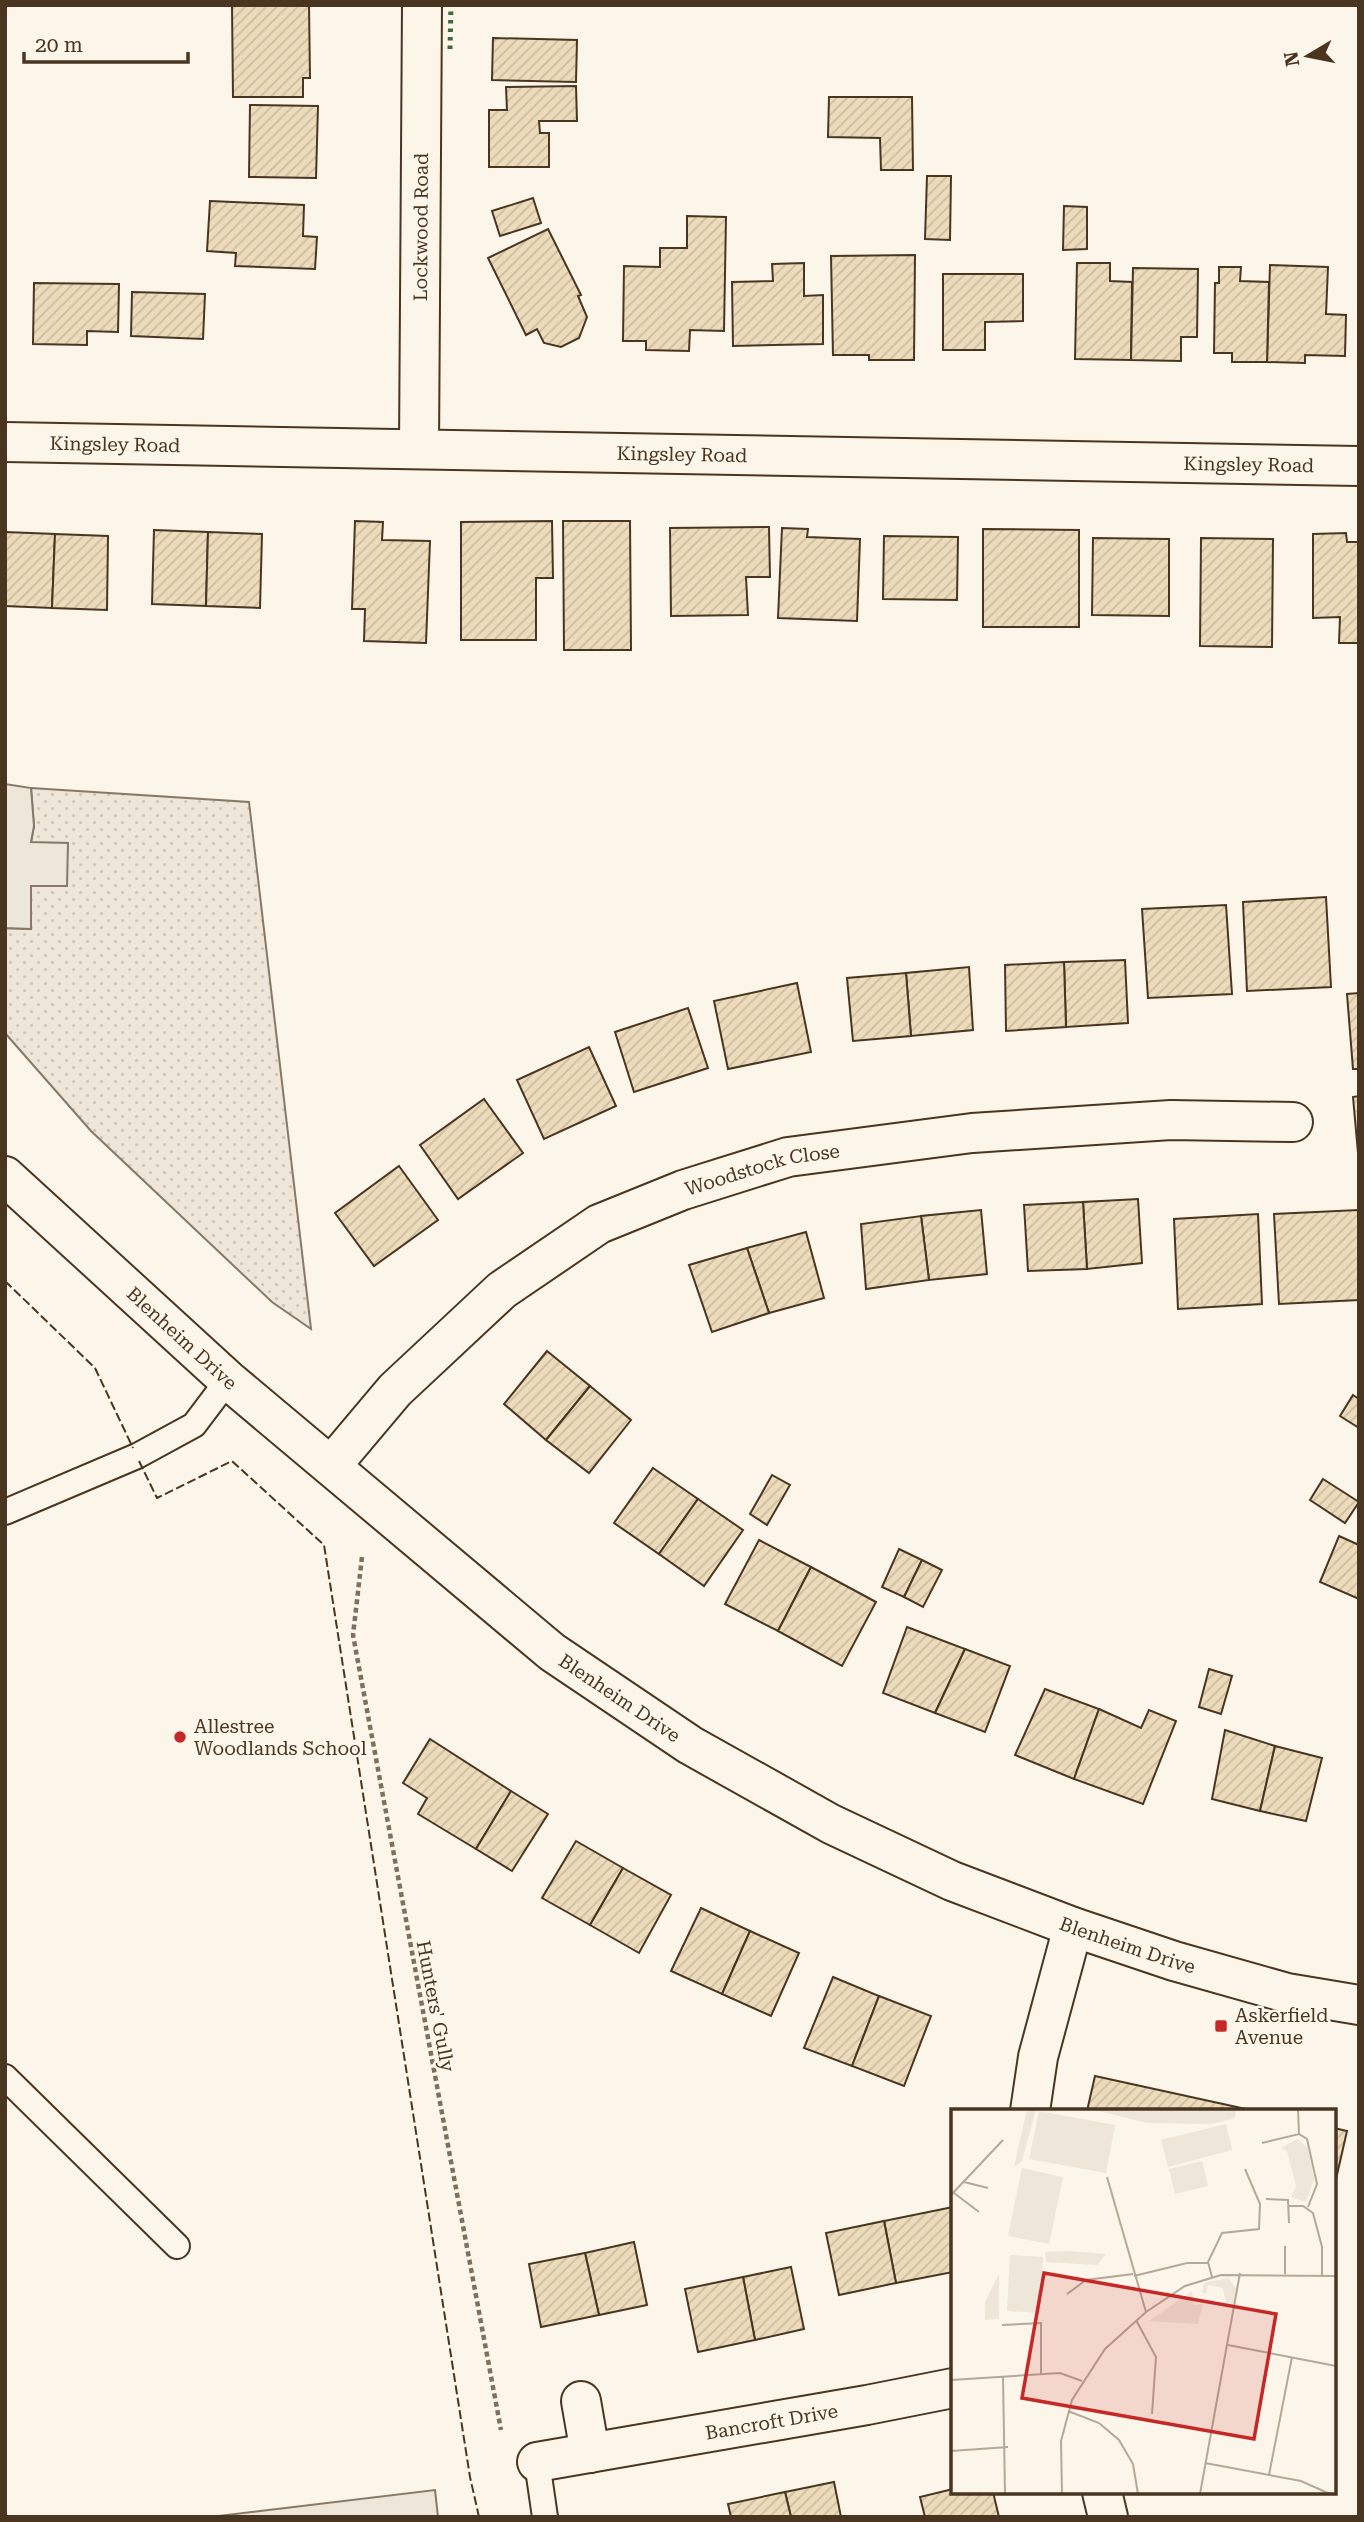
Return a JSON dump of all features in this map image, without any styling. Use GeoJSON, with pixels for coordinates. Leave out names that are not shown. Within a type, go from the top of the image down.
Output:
{"type":"FeatureCollection","features":[{"type":"Feature","properties":{"kind":"street","name":"Lockwood Road"},"geometry":{"type":"LineString","coordinates":[[419,449],[422,5]]}},
{"type":"Feature","properties":{"kind":"street","name":"Kingsley Road"},"geometry":{"type":"LineString","coordinates":[[5,442],[1359,466]]}},
{"type":"Feature","properties":{"kind":"street","name":"Woodstock Close"},"geometry":{"type":"LineString","coordinates":[[331,1466],[395,1390],[502,1290],[599,1224],[683,1190],[788,1157],[972,1133],[1171,1120],[1293,1122]]}},
{"type":"Feature","properties":{"kind":"street","name":"Blenheim Drive"},"geometry":{"type":"LineString","coordinates":[[5,1176],[229,1380],[552,1652],[690,1745],[831,1824],[952,1881],[1073,1927],[1174,1961],[1287,1993],[1359,2005]]}},
{"type":"Feature","properties":{"kind":"street"},"geometry":{"type":"LineString","coordinates":[[1030,2109],[1038,2057],[1073,1927]]}},
{"type":"Feature","properties":{"kind":"street","name":"Bancroft Drive"},"geometry":{"type":"LineString","coordinates":[[537,2462],[951,2388]]}},
{"type":"Feature","properties":{"kind":"street"},"geometry":{"type":"LineString","coordinates":[[581,2401],[590,2453]]}},
{"type":"Feature","properties":{"kind":"street"},"geometry":{"type":"LineString","coordinates":[[1102,2494],[1108,2517]]}},
{"type":"Feature","properties":{"kind":"lane"},"geometry":{"type":"LineString","coordinates":[[5,1512],[136,1456],[194,1425],[229,1380]]}},
{"type":"Feature","properties":{"kind":"lane"},"geometry":{"type":"LineString","coordinates":[[5,2077],[177,2246]]}},
{"type":"Feature","properties":{"kind":"lane"},"geometry":{"type":"LineString","coordinates":[[537,2462],[545,2517]]}},
{"type":"Feature","properties":{"kind":"path","name":"Hunters' Gully"},"geometry":{"type":"LineString","coordinates":[[370,1499],[353,1635],[502,2435]]}},
{"type":"Feature","properties":{"kind":"shaded area"},"geometry":{"type":"Polygon","coordinates":[[[5,784],[31,788],[34,826],[31,842],[68,843],[67,886],[31,886],[31,929],[5,928],[5,784]]]}},
{"type":"Feature","properties":{"kind":"shaded area"},"geometry":{"type":"Polygon","coordinates":[[[31,788],[249,802],[311,1329],[272,1302],[91,1131],[5,1033],[5,928],[31,929],[31,886],[66,886],[31,842],[34,826],[31,788]]]}},
{"type":"Feature","properties":{"kind":"shaded area"},"geometry":{"type":"Polygon","coordinates":[[[435,2490],[438,2517],[210,2517],[435,2490]]]}},
{"type":"Feature","properties":{"kind":"building"},"geometry":{"type":"Polygon","coordinates":[[[232,5],[309,5],[310,78],[303,78],[303,97],[233,97],[232,5]]]}},
{"type":"Feature","properties":{"kind":"building"},"geometry":{"type":"Polygon","coordinates":[[[493,38],[577,40],[576,82],[492,80],[493,38]]]}},
{"type":"Feature","properties":{"kind":"building"},"geometry":{"type":"Polygon","coordinates":[[[576,86],[577,121],[539,121],[540,133],[549,133],[549,167],[489,167],[489,110],[507,110],[506,87],[576,86]]]}},
{"type":"Feature","properties":{"kind":"building"},"geometry":{"type":"Polygon","coordinates":[[[829,97],[912,97],[913,170],[881,170],[880,138],[828,137],[829,97]]]}},
{"type":"Feature","properties":{"kind":"building"},"geometry":{"type":"Polygon","coordinates":[[[250,105],[318,106],[316,178],[249,177],[250,105]]]}},
{"type":"Feature","properties":{"kind":"building"},"geometry":{"type":"Polygon","coordinates":[[[927,176],[951,176],[950,240],[925,239],[927,176]]]}},
{"type":"Feature","properties":{"kind":"building"},"geometry":{"type":"Polygon","coordinates":[[[533,198],[541,223],[500,236],[492,211],[533,198]]]}},
{"type":"Feature","properties":{"kind":"building"},"geometry":{"type":"Polygon","coordinates":[[[210,201],[304,205],[303,236],[317,237],[315,269],[235,266],[236,253],[207,251],[210,201]]]}},
{"type":"Feature","properties":{"kind":"building"},"geometry":{"type":"Polygon","coordinates":[[[1064,206],[1087,207],[1087,249],[1063,250],[1064,206]]]}},
{"type":"Feature","properties":{"kind":"building"},"geometry":{"type":"Polygon","coordinates":[[[687,216],[726,217],[724,331],[690,330],[689,351],[646,350],[646,341],[623,341],[624,266],[660,267],[660,248],[687,248],[687,216]]]}},
{"type":"Feature","properties":{"kind":"building"},"geometry":{"type":"Polygon","coordinates":[[[548,229],[581,295],[578,296],[587,317],[579,338],[561,347],[544,343],[537,329],[526,335],[488,258],[548,229]]]}},
{"type":"Feature","properties":{"kind":"building"},"geometry":{"type":"Polygon","coordinates":[[[915,255],[914,360],[869,360],[869,355],[833,355],[831,256],[915,255]]]}},
{"type":"Feature","properties":{"kind":"building"},"geometry":{"type":"Polygon","coordinates":[[[804,263],[804,296],[823,295],[823,344],[733,346],[732,282],[773,281],[772,264],[804,263]]]}},
{"type":"Feature","properties":{"kind":"building"},"geometry":{"type":"Polygon","coordinates":[[[1077,263],[1110,263],[1110,281],[1132,282],[1131,360],[1075,359],[1077,263]]]}},
{"type":"Feature","properties":{"kind":"building"},"geometry":{"type":"Polygon","coordinates":[[[1270,265],[1328,267],[1326,314],[1346,315],[1345,356],[1305,355],[1305,363],[1267,362],[1270,265]]]}},
{"type":"Feature","properties":{"kind":"building"},"geometry":{"type":"Polygon","coordinates":[[[1219,267],[1241,267],[1240,281],[1269,282],[1267,362],[1232,362],[1232,353],[1214,353],[1215,283],[1219,283],[1219,267]]]}},
{"type":"Feature","properties":{"kind":"building"},"geometry":{"type":"Polygon","coordinates":[[[1133,268],[1198,269],[1197,337],[1181,337],[1181,361],[1131,360],[1133,268]]]}},
{"type":"Feature","properties":{"kind":"building"},"geometry":{"type":"Polygon","coordinates":[[[943,274],[1023,274],[1023,321],[985,322],[985,350],[943,350],[943,274]]]}},
{"type":"Feature","properties":{"kind":"building"},"geometry":{"type":"Polygon","coordinates":[[[34,283],[119,284],[118,332],[87,331],[87,345],[33,344],[34,283]]]}},
{"type":"Feature","properties":{"kind":"building"},"geometry":{"type":"Polygon","coordinates":[[[132,292],[205,294],[203,339],[131,336],[132,292]]]}},
{"type":"Feature","properties":{"kind":"building"},"geometry":{"type":"Polygon","coordinates":[[[355,521],[383,522],[382,540],[430,541],[426,643],[364,641],[365,609],[352,609],[355,521]]]}},
{"type":"Feature","properties":{"kind":"building"},"geometry":{"type":"Polygon","coordinates":[[[552,521],[553,578],[536,578],[536,640],[461,640],[461,522],[552,521]]]}},
{"type":"Feature","properties":{"kind":"building"},"geometry":{"type":"Polygon","coordinates":[[[563,521],[630,521],[631,650],[564,650],[563,521]]]}},
{"type":"Feature","properties":{"kind":"building"},"geometry":{"type":"Polygon","coordinates":[[[769,527],[770,577],[746,577],[748,615],[671,616],[670,528],[769,527]]]}},
{"type":"Feature","properties":{"kind":"building"},"geometry":{"type":"Polygon","coordinates":[[[782,528],[808,529],[807,537],[860,539],[857,621],[778,618],[782,528]]]}},
{"type":"Feature","properties":{"kind":"building"},"geometry":{"type":"Polygon","coordinates":[[[983,529],[1079,530],[1079,627],[983,627],[983,529]]]}},
{"type":"Feature","properties":{"kind":"building"},"geometry":{"type":"Polygon","coordinates":[[[154,530],[208,532],[206,606],[152,604],[154,530]]]}},
{"type":"Feature","properties":{"kind":"building"},"geometry":{"type":"Polygon","coordinates":[[[5,532],[55,534],[52,608],[5,606],[5,532]]]}},
{"type":"Feature","properties":{"kind":"building"},"geometry":{"type":"Polygon","coordinates":[[[208,532],[262,534],[260,608],[206,606],[208,532]]]}},
{"type":"Feature","properties":{"kind":"building"},"geometry":{"type":"Polygon","coordinates":[[[1346,533],[1347,542],[1359,542],[1359,643],[1339,643],[1340,617],[1313,618],[1313,534],[1346,533]]]}},
{"type":"Feature","properties":{"kind":"building"},"geometry":{"type":"Polygon","coordinates":[[[55,534],[108,536],[107,610],[52,608],[55,534]]]}},
{"type":"Feature","properties":{"kind":"building"},"geometry":{"type":"Polygon","coordinates":[[[884,536],[958,537],[957,600],[883,599],[884,536]]]}},
{"type":"Feature","properties":{"kind":"building"},"geometry":{"type":"Polygon","coordinates":[[[1093,538],[1169,539],[1169,616],[1092,615],[1093,538]]]}},
{"type":"Feature","properties":{"kind":"building"},"geometry":{"type":"Polygon","coordinates":[[[1201,538],[1273,539],[1272,647],[1200,646],[1201,538]]]}},
{"type":"Feature","properties":{"kind":"building"},"geometry":{"type":"Polygon","coordinates":[[[1326,897],[1331,987],[1247,991],[1243,902],[1326,897]]]}},
{"type":"Feature","properties":{"kind":"building"},"geometry":{"type":"Polygon","coordinates":[[[1226,905],[1232,994],[1148,998],[1142,909],[1226,905]]]}},
{"type":"Feature","properties":{"kind":"building"},"geometry":{"type":"Polygon","coordinates":[[[1125,960],[1128,1023],[1066,1027],[1064,962],[1125,960]]]}},
{"type":"Feature","properties":{"kind":"building"},"geometry":{"type":"Polygon","coordinates":[[[1064,962],[1066,1027],[1006,1031],[1005,965],[1064,962]]]}},
{"type":"Feature","properties":{"kind":"building"},"geometry":{"type":"Polygon","coordinates":[[[969,967],[973,1030],[911,1036],[906,973],[969,967]]]}},
{"type":"Feature","properties":{"kind":"building"},"geometry":{"type":"Polygon","coordinates":[[[906,973],[911,1036],[853,1041],[847,978],[906,973]]]}},
{"type":"Feature","properties":{"kind":"building"},"geometry":{"type":"Polygon","coordinates":[[[797,983],[811,1052],[728,1069],[714,1001],[797,983]]]}},
{"type":"Feature","properties":{"kind":"building"},"geometry":{"type":"Polygon","coordinates":[[[1359,993],[1359,1069],[1353,1069],[1347,994],[1359,993]]]}},
{"type":"Feature","properties":{"kind":"building"},"geometry":{"type":"Polygon","coordinates":[[[688,1008],[708,1068],[634,1092],[615,1032],[688,1008]]]}},
{"type":"Feature","properties":{"kind":"building"},"geometry":{"type":"Polygon","coordinates":[[[589,1047],[616,1106],[544,1139],[517,1080],[589,1047]]]}},
{"type":"Feature","properties":{"kind":"building"},"geometry":{"type":"Polygon","coordinates":[[[1359,1096],[1359,1164],[1353,1097],[1359,1096]]]}},
{"type":"Feature","properties":{"kind":"building"},"geometry":{"type":"Polygon","coordinates":[[[484,1099],[523,1153],[458,1199],[420,1145],[484,1099]]]}},
{"type":"Feature","properties":{"kind":"building"},"geometry":{"type":"Polygon","coordinates":[[[399,1166],[438,1220],[374,1266],[335,1213],[399,1166]]]}},
{"type":"Feature","properties":{"kind":"building"},"geometry":{"type":"Polygon","coordinates":[[[1138,1199],[1142,1263],[1087,1269],[1083,1202],[1138,1199]]]}},
{"type":"Feature","properties":{"kind":"building"},"geometry":{"type":"Polygon","coordinates":[[[1083,1202],[1087,1269],[1028,1271],[1024,1205],[1083,1202]]]}},
{"type":"Feature","properties":{"kind":"building"},"geometry":{"type":"Polygon","coordinates":[[[981,1210],[987,1274],[929,1280],[921,1216],[981,1210]]]}},
{"type":"Feature","properties":{"kind":"building"},"geometry":{"type":"Polygon","coordinates":[[[1358,1210],[1359,1300],[1279,1304],[1274,1214],[1358,1210]]]}},
{"type":"Feature","properties":{"kind":"building"},"geometry":{"type":"Polygon","coordinates":[[[1258,1214],[1262,1304],[1178,1309],[1174,1219],[1258,1214]]]}},
{"type":"Feature","properties":{"kind":"building"},"geometry":{"type":"Polygon","coordinates":[[[921,1216],[929,1280],[866,1289],[861,1224],[921,1216]]]}},
{"type":"Feature","properties":{"kind":"building"},"geometry":{"type":"Polygon","coordinates":[[[806,1232],[824,1298],[769,1313],[747,1248],[806,1232]]]}},
{"type":"Feature","properties":{"kind":"building"},"geometry":{"type":"Polygon","coordinates":[[[747,1248],[769,1313],[712,1332],[689,1265],[747,1248]]]}},
{"type":"Feature","properties":{"kind":"building"},"geometry":{"type":"Polygon","coordinates":[[[547,1351],[590,1386],[546,1440],[504,1404],[547,1351]]]}},
{"type":"Feature","properties":{"kind":"building"},"geometry":{"type":"Polygon","coordinates":[[[590,1386],[631,1420],[589,1473],[546,1440],[590,1386]]]}},
{"type":"Feature","properties":{"kind":"building"},"geometry":{"type":"Polygon","coordinates":[[[1353,1395],[1359,1399],[1359,1428],[1340,1416],[1353,1395]]]}},
{"type":"Feature","properties":{"kind":"building"},"geometry":{"type":"Polygon","coordinates":[[[653,1468],[698,1499],[659,1554],[614,1523],[653,1468]]]}},
{"type":"Feature","properties":{"kind":"building"},"geometry":{"type":"Polygon","coordinates":[[[772,1475],[790,1485],[767,1525],[750,1514],[772,1475]]]}},
{"type":"Feature","properties":{"kind":"building"},"geometry":{"type":"Polygon","coordinates":[[[1323,1479],[1359,1502],[1345,1523],[1310,1500],[1323,1479]]]}},
{"type":"Feature","properties":{"kind":"building"},"geometry":{"type":"Polygon","coordinates":[[[698,1499],[743,1530],[704,1586],[659,1554],[698,1499]]]}},
{"type":"Feature","properties":{"kind":"building"},"geometry":{"type":"Polygon","coordinates":[[[1339,1536],[1359,1545],[1359,1599],[1320,1582],[1339,1536]]]}},
{"type":"Feature","properties":{"kind":"building"},"geometry":{"type":"Polygon","coordinates":[[[759,1540],[811,1567],[778,1631],[725,1604],[759,1540]]]}},
{"type":"Feature","properties":{"kind":"building"},"geometry":{"type":"Polygon","coordinates":[[[899,1549],[922,1560],[904,1597],[882,1587],[899,1549]]]}},
{"type":"Feature","properties":{"kind":"building"},"geometry":{"type":"Polygon","coordinates":[[[922,1560],[942,1570],[923,1607],[904,1597],[922,1560]]]}},
{"type":"Feature","properties":{"kind":"building"},"geometry":{"type":"Polygon","coordinates":[[[811,1567],[876,1602],[842,1666],[778,1631],[811,1567]]]}},
{"type":"Feature","properties":{"kind":"building"},"geometry":{"type":"Polygon","coordinates":[[[907,1627],[965,1649],[935,1713],[883,1693],[907,1627]]]}},
{"type":"Feature","properties":{"kind":"building"},"geometry":{"type":"Polygon","coordinates":[[[965,1649],[1010,1666],[985,1732],[935,1713],[965,1649]]]}},
{"type":"Feature","properties":{"kind":"building"},"geometry":{"type":"Polygon","coordinates":[[[1209,1669],[1232,1676],[1221,1714],[1199,1707],[1209,1669]]]}},
{"type":"Feature","properties":{"kind":"building"},"geometry":{"type":"Polygon","coordinates":[[[1045,1689],[1099,1709],[1074,1779],[1015,1755],[1045,1689]]]}},
{"type":"Feature","properties":{"kind":"building"},"geometry":{"type":"Polygon","coordinates":[[[1099,1709],[1141,1728],[1149,1710],[1176,1721],[1143,1804],[1074,1779],[1099,1709]]]}},
{"type":"Feature","properties":{"kind":"building"},"geometry":{"type":"Polygon","coordinates":[[[1225,1730],[1275,1746],[1260,1811],[1212,1799],[1225,1730]]]}},
{"type":"Feature","properties":{"kind":"building"},"geometry":{"type":"Polygon","coordinates":[[[430,1739],[511,1791],[476,1849],[418,1814],[427,1798],[403,1783],[430,1739]]]}},
{"type":"Feature","properties":{"kind":"building"},"geometry":{"type":"Polygon","coordinates":[[[1275,1746],[1322,1758],[1306,1821],[1260,1811],[1275,1746]]]}},
{"type":"Feature","properties":{"kind":"building"},"geometry":{"type":"Polygon","coordinates":[[[511,1791],[548,1814],[512,1871],[476,1849],[511,1791]]]}},
{"type":"Feature","properties":{"kind":"building"},"geometry":{"type":"Polygon","coordinates":[[[576,1841],[623,1868],[590,1925],[542,1898],[576,1841]]]}},
{"type":"Feature","properties":{"kind":"building"},"geometry":{"type":"Polygon","coordinates":[[[623,1868],[671,1895],[639,1953],[590,1925],[623,1868]]]}},
{"type":"Feature","properties":{"kind":"building"},"geometry":{"type":"Polygon","coordinates":[[[701,1908],[750,1931],[722,1994],[671,1971],[701,1908]]]}},
{"type":"Feature","properties":{"kind":"building"},"geometry":{"type":"Polygon","coordinates":[[[750,1931],[799,1953],[771,2016],[722,1994],[750,1931]]]}},
{"type":"Feature","properties":{"kind":"building"},"geometry":{"type":"Polygon","coordinates":[[[833,1977],[879,1996],[852,2066],[804,2048],[833,1977]]]}},
{"type":"Feature","properties":{"kind":"building"},"geometry":{"type":"Polygon","coordinates":[[[879,1996],[931,2016],[904,2086],[852,2066],[879,1996]]]}},
{"type":"Feature","properties":{"kind":"building"},"geometry":{"type":"Polygon","coordinates":[[[1095,2076],[1246,2109],[1087,2109],[1095,2076]]]}},
{"type":"Feature","properties":{"kind":"building"},"geometry":{"type":"Polygon","coordinates":[[[1336,2128],[1347,2131],[1336,2179],[1336,2128]]]}},
{"type":"Feature","properties":{"kind":"building"},"geometry":{"type":"Polygon","coordinates":[[[951,2207],[951,2272],[896,2283],[884,2221],[951,2207]]]}},
{"type":"Feature","properties":{"kind":"building"},"geometry":{"type":"Polygon","coordinates":[[[884,2221],[896,2283],[839,2295],[826,2233],[884,2221]]]}},
{"type":"Feature","properties":{"kind":"building"},"geometry":{"type":"Polygon","coordinates":[[[634,2242],[647,2305],[599,2315],[585,2253],[634,2242]]]}},
{"type":"Feature","properties":{"kind":"building"},"geometry":{"type":"Polygon","coordinates":[[[585,2253],[599,2315],[541,2327],[529,2264],[585,2253]]]}},
{"type":"Feature","properties":{"kind":"building"},"geometry":{"type":"Polygon","coordinates":[[[791,2267],[804,2329],[755,2340],[743,2277],[791,2267]]]}},
{"type":"Feature","properties":{"kind":"building"},"geometry":{"type":"Polygon","coordinates":[[[743,2277],[755,2340],[698,2352],[685,2289],[743,2277]]]}},
{"type":"Feature","properties":{"kind":"building"},"geometry":{"type":"Polygon","coordinates":[[[834,2482],[841,2517],[791,2517],[785,2492],[834,2482]]]}},
{"type":"Feature","properties":{"kind":"building"},"geometry":{"type":"Polygon","coordinates":[[[951,2489],[951,2494],[993,2494],[999,2517],[925,2517],[920,2497],[951,2489]]]}},
{"type":"Feature","properties":{"kind":"building"},"geometry":{"type":"Polygon","coordinates":[[[785,2492],[791,2517],[731,2517],[728,2504],[785,2492]]]}},
{"type":"Feature","properties":{"kind":"hedge"},"geometry":{"type":"LineString","coordinates":[[450,49],[451,5]]}},
{"type":"Feature","properties":{"kind":"fence"},"geometry":{"type":"LineString","coordinates":[[5,1281],[95,1368],[133,1448]]}},
{"type":"Feature","properties":{"kind":"fence"},"geometry":{"type":"LineString","coordinates":[[139,1461],[157,1498],[232,1461],[324,1545],[470,2477],[479,2517]]}},
{"type":"Feature","properties":{"kind":"place","name":"Allestree Woodlands School"},"geometry":{"type":"Point","coordinates":[180,1737]}},
{"type":"Feature","properties":{"kind":"place","name":"Askerfield Avenue"},"geometry":{"type":"Point","coordinates":[1221,2026]}}]}
